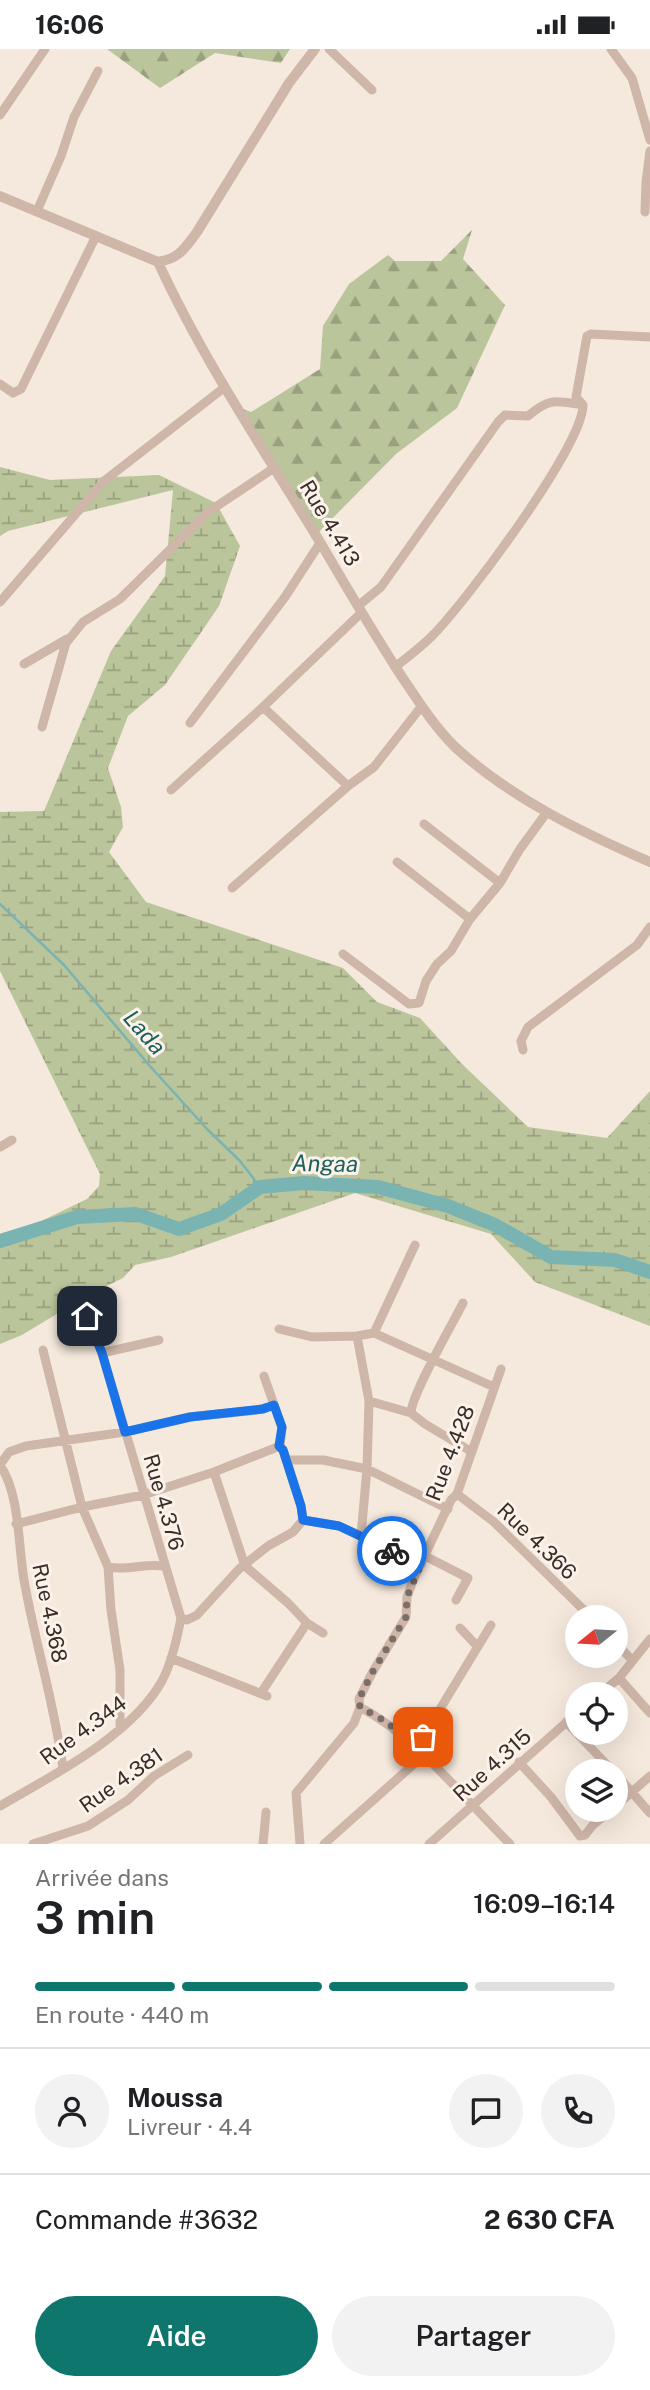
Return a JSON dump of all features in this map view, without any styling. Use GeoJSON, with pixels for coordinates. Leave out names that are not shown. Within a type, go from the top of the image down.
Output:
{"type":"FeatureCollection","features":[{"type":"Feature","properties":{"kind":"street"},"geometry":{"type":"LineString","coordinates":[[0,115],[45,49]]}},
{"type":"Feature","properties":{"kind":"street"},"geometry":{"type":"LineString","coordinates":[[0,196],[158,262],[171,260],[180,254],[197,232],[289,83],[316,49]]}},
{"type":"Feature","properties":{"kind":"street"},"geometry":{"type":"LineString","coordinates":[[329,49],[372,90]]}},
{"type":"Feature","properties":{"kind":"street"},"geometry":{"type":"LineString","coordinates":[[611,49],[632,78],[650,140]]}},
{"type":"Feature","properties":{"kind":"street"},"geometry":{"type":"LineString","coordinates":[[37,212],[74,117],[98,71]]}},
{"type":"Feature","properties":{"kind":"street"},"geometry":{"type":"LineString","coordinates":[[645,212],[650,151]]}},
{"type":"Feature","properties":{"kind":"street"},"geometry":{"type":"LineString","coordinates":[[0,384],[13,393],[21,389],[96,236]]}},
{"type":"Feature","properties":{"kind":"street","name":"Rue 4.413"},"geometry":{"type":"LineString","coordinates":[[158,262],[182,314],[225,387],[395,667],[440,731],[462,753],[512,791],[597,839],[650,862]]}},
{"type":"Feature","properties":{"kind":"street"},"geometry":{"type":"LineString","coordinates":[[583,405],[576,397],[587,336],[650,337]]}},
{"type":"Feature","properties":{"kind":"street"},"geometry":{"type":"LineString","coordinates":[[0,603],[104,481],[225,387]]}},
{"type":"Feature","properties":{"kind":"street"},"geometry":{"type":"LineString","coordinates":[[170,790],[263,707],[381,587],[482,443],[505,415],[528,416],[544,402],[553,400],[583,405]]}},
{"type":"Feature","properties":{"kind":"street"},"geometry":{"type":"LineString","coordinates":[[395,667],[432,637],[514,531],[575,437],[583,405]]}},
{"type":"Feature","properties":{"kind":"street"},"geometry":{"type":"LineString","coordinates":[[24,664],[67,639],[83,622],[120,599],[208,512],[274,468]]}},
{"type":"Feature","properties":{"kind":"street"},"geometry":{"type":"LineString","coordinates":[[190,723],[285,597],[320,543]]}},
{"type":"Feature","properties":{"kind":"street"},"geometry":{"type":"LineString","coordinates":[[42,727],[67,639]]}},
{"type":"Feature","properties":{"kind":"street"},"geometry":{"type":"LineString","coordinates":[[263,707],[348,786]]}},
{"type":"Feature","properties":{"kind":"street"},"geometry":{"type":"LineString","coordinates":[[232,888],[348,786],[374,767],[421,707]]}},
{"type":"Feature","properties":{"kind":"street"},"geometry":{"type":"LineString","coordinates":[[343,954],[409,1004],[419,1003],[431,972],[456,944],[470,919],[500,883],[547,811]]}},
{"type":"Feature","properties":{"kind":"street"},"geometry":{"type":"LineString","coordinates":[[424,824],[500,883]]}},
{"type":"Feature","properties":{"kind":"street"},"geometry":{"type":"LineString","coordinates":[[397,862],[470,919]]}},
{"type":"Feature","properties":{"kind":"street"},"geometry":{"type":"LineString","coordinates":[[523,1050],[520,1041],[528,1027],[637,945],[650,927]]}},
{"type":"Feature","properties":{"kind":"street"},"geometry":{"type":"LineString","coordinates":[[0,1147],[12,1140]]}},
{"type":"Feature","properties":{"kind":"street"},"geometry":{"type":"LineString","coordinates":[[374,1333],[415,1245]]}},
{"type":"Feature","properties":{"kind":"street"},"geometry":{"type":"LineString","coordinates":[[411,1413],[411,1407],[463,1303]]}},
{"type":"Feature","properties":{"kind":"street","name":"Rue 4.376"},"geometry":{"type":"LineString","coordinates":[[87,1316],[102,1353],[181,1618]]}},
{"type":"Feature","properties":{"kind":"street"},"geometry":{"type":"LineString","coordinates":[[279,1329],[312,1337],[374,1333],[494,1387]]}},
{"type":"Feature","properties":{"kind":"street"},"geometry":{"type":"LineString","coordinates":[[357,1336],[369,1401],[361,1535]]}},
{"type":"Feature","properties":{"kind":"street"},"geometry":{"type":"LineString","coordinates":[[102,1353],[159,1339]]}},
{"type":"Feature","properties":{"kind":"street"},"geometry":{"type":"LineString","coordinates":[[43,1350],[82,1507],[108,1567],[120,1670],[120,1729]]}},
{"type":"Feature","properties":{"kind":"street","name":"Rue 4.428"},"geometry":{"type":"LineString","coordinates":[[300,1844],[296,1793],[354,1723],[360,1707],[359,1699],[406,1617],[407,1597],[457,1493],[501,1369]]}},
{"type":"Feature","properties":{"kind":"street"},"geometry":{"type":"LineString","coordinates":[[181,1618],[187,1620],[197,1615],[239,1569],[268,1546],[293,1532],[303,1520],[301,1506],[279,1446],[282,1427],[264,1376]]}},
{"type":"Feature","properties":{"kind":"street"},"geometry":{"type":"LineString","coordinates":[[369,1401],[411,1413],[472,1452]]}},
{"type":"Feature","properties":{"kind":"street"},"geometry":{"type":"LineString","coordinates":[[0,1465],[9,1452],[26,1446],[125,1432],[178,1419],[263,1409],[274,1405]]}},
{"type":"Feature","properties":{"kind":"street"},"geometry":{"type":"LineString","coordinates":[[16,1524],[143,1495],[214,1472],[279,1446]]}},
{"type":"Feature","properties":{"kind":"street"},"geometry":{"type":"LineString","coordinates":[[286,1460],[323,1460],[367,1469],[448,1509]]}},
{"type":"Feature","properties":{"kind":"street","name":"Rue 4.368"},"geometry":{"type":"LineString","coordinates":[[0,1465],[12,1495],[24,1579],[59,1732],[63,1769]]}},
{"type":"Feature","properties":{"kind":"street"},"geometry":{"type":"LineString","coordinates":[[214,1472],[245,1566],[307,1623],[323,1633]]}},
{"type":"Feature","properties":{"kind":"street","name":"Rue 4.366"},"geometry":{"type":"LineString","coordinates":[[457,1493],[494,1522],[579,1605]]}},
{"type":"Feature","properties":{"kind":"street"},"geometry":{"type":"LineString","coordinates":[[303,1520],[339,1526],[468,1578],[456,1600]]}},
{"type":"Feature","properties":{"kind":"street"},"geometry":{"type":"LineString","coordinates":[[108,1567],[123,1570],[150,1564],[164,1566]]}},
{"type":"Feature","properties":{"kind":"street","name":"Rue 4.344"},"geometry":{"type":"LineString","coordinates":[[0,1806],[63,1769],[120,1729],[146,1704],[163,1679],[181,1618]]}},
{"type":"Feature","properties":{"kind":"street"},"geometry":{"type":"LineString","coordinates":[[171,1658],[264,1695],[307,1623]]}},
{"type":"Feature","properties":{"kind":"street"},"geometry":{"type":"LineString","coordinates":[[324,1844],[420,1751],[491,1625]]}},
{"type":"Feature","properties":{"kind":"street"},"geometry":{"type":"LineString","coordinates":[[460,1627],[478,1647]]}},
{"type":"Feature","properties":{"kind":"street"},"geometry":{"type":"LineString","coordinates":[[614,1682],[650,1639]]}},
{"type":"Feature","properties":{"kind":"street"},"geometry":{"type":"LineString","coordinates":[[628,1656],[632,1660]]}},
{"type":"Feature","properties":{"kind":"street"},"geometry":{"type":"LineString","coordinates":[[618,1678],[650,1713]]}},
{"type":"Feature","properties":{"kind":"street"},"geometry":{"type":"LineString","coordinates":[[360,1707],[385,1721],[420,1751],[510,1844]]}},
{"type":"Feature","properties":{"kind":"street","name":"Rue 4.315"},"geometry":{"type":"LineString","coordinates":[[429,1844],[565,1723]]}},
{"type":"Feature","properties":{"kind":"street"},"geometry":{"type":"LineString","coordinates":[[588,1745],[601,1759]]}},
{"type":"Feature","properties":{"kind":"street","name":"Rue 4.381"},"geometry":{"type":"LineString","coordinates":[[33,1844],[57,1840],[89,1826],[128,1800],[154,1776],[188,1755]]}},
{"type":"Feature","properties":{"kind":"street"},"geometry":{"type":"LineString","coordinates":[[519,1762],[565,1816]]}},
{"type":"Feature","properties":{"kind":"street"},"geometry":{"type":"LineString","coordinates":[[628,1795],[650,1776]]}},
{"type":"Feature","properties":{"kind":"street"},"geometry":{"type":"LineString","coordinates":[[628,1787],[650,1812]]}},
{"type":"Feature","properties":{"kind":"street"},"geometry":{"type":"LineString","coordinates":[[263,1844],[265,1812]]}},
{"type":"Feature","properties":{"kind":"street"},"geometry":{"type":"LineString","coordinates":[[570,1822],[580,1836],[597,1822]]}},
{"type":"Feature","properties":{"kind":"green space"},"geometry":{"type":"Polygon","coordinates":[[[107,49],[290,49],[281,63],[215,53],[160,88],[107,49]]]}},
{"type":"Feature","properties":{"kind":"green space"},"geometry":{"type":"Polygon","coordinates":[[[472,230],[463,259],[505,305],[457,408],[396,454],[319,532],[238,407],[251,412],[320,369],[323,326],[349,284],[388,255],[395,261],[441,261],[472,230]]]}},
{"type":"Feature","properties":{"kind":"green space"},"geometry":{"type":"Polygon","coordinates":[[[0,467],[50,480],[159,475],[216,503],[240,546],[219,606],[165,685],[128,716],[108,768],[121,807],[123,827],[109,852],[146,902],[343,968],[377,1002],[420,1018],[462,1064],[528,1127],[607,1138],[650,1091],[650,1326],[535,1282],[491,1234],[355,1193],[171,1257],[135,1265],[123,1278],[88,1295],[22,1335],[0,1344],[0,1241],[87,1199],[99,1186],[100,1174],[0,971],[0,812],[44,811],[111,651],[165,576],[173,490],[8,531],[0,536],[0,467]]]}},
{"type":"Feature","properties":{"kind":"waterway","name":"Lada"},"geometry":{"type":"LineString","coordinates":[[0,904],[64,965],[149,1065],[240,1161],[260,1187]]}},
{"type":"Feature","properties":{"kind":"waterway","name":"Angaa"},"geometry":{"type":"LineString","coordinates":[[0,1241],[77,1217],[136,1214],[179,1229],[221,1214],[260,1187],[304,1183],[378,1187],[448,1206],[495,1225],[551,1257],[615,1260],[650,1272]]}},
{"type":"Feature","properties":{"kind":"way so far"},"geometry":{"type":"LineString","coordinates":[[392,1551],[421,1564],[407,1597],[406,1617],[372,1673],[359,1699],[360,1707],[385,1721],[417,1747],[423,1737]]}},
{"type":"Feature","properties":{"kind":"route"},"geometry":{"type":"LineString","coordinates":[[87,1316],[102,1353],[125,1432],[155,1423],[263,1409],[274,1405],[282,1427],[279,1446],[283,1450],[303,1520],[339,1526],[392,1551]]}}]}
